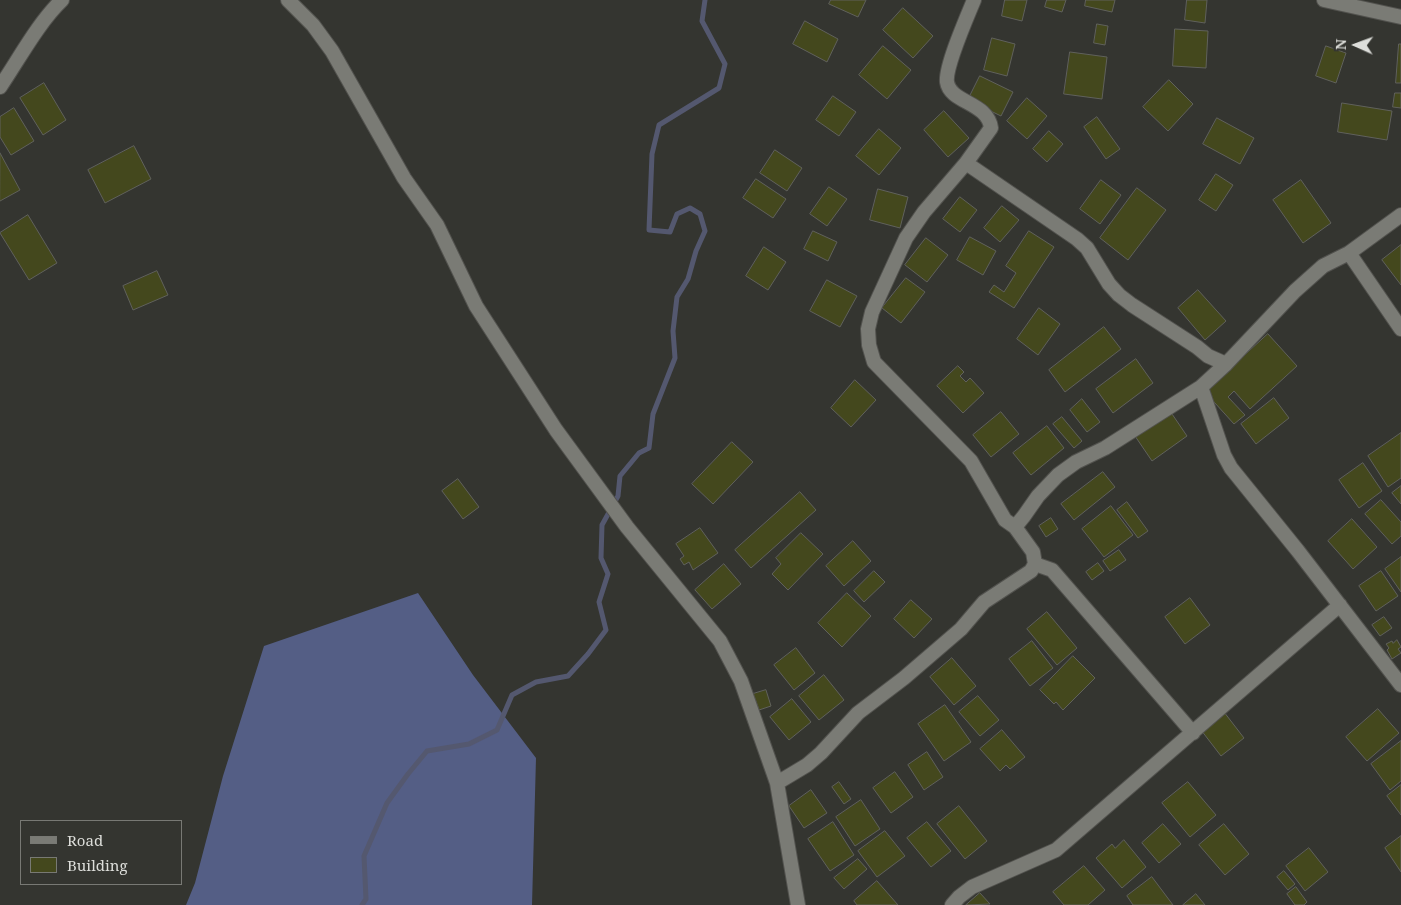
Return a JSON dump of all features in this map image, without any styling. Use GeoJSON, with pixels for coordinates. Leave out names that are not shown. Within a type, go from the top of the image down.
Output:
{"type":"FeatureCollection","features":[{"type":"Feature","properties":{"kind":"street"},"geometry":{"type":"LineString","coordinates":[[0,87],[45,20],[62,0]]}},
{"type":"Feature","properties":{"kind":"street"},"geometry":{"type":"LineString","coordinates":[[288,0],[313,25],[332,51],[400,172],[437,225],[476,306],[556,430],[627,527],[720,641],[741,681],[777,783],[798,905]]}},
{"type":"Feature","properties":{"kind":"street"},"geometry":{"type":"LineString","coordinates":[[777,783],[807,765],[821,753],[858,713],[904,678],[961,629],[984,602],[1031,571],[1035,564],[1033,552],[1015,527],[1005,520],[1000,513],[971,461],[879,368],[874,362],[869,346],[868,328],[872,312],[906,238],[924,212],[966,162],[991,128],[990,119],[984,112],[956,94],[947,84],[947,71],[974,0]]}},
{"type":"Feature","properties":{"kind":"street"},"geometry":{"type":"LineString","coordinates":[[1324,0],[1401,17]]}},
{"type":"Feature","properties":{"kind":"street"},"geometry":{"type":"LineString","coordinates":[[966,162],[1077,239],[1087,248],[1109,284],[1119,295],[1208,356],[1226,364]]}},
{"type":"Feature","properties":{"kind":"street"},"geometry":{"type":"LineString","coordinates":[[1015,527],[1038,496],[1058,476],[1201,387],[1226,364],[1295,291],[1323,266],[1348,253],[1401,216]]}},
{"type":"Feature","properties":{"kind":"street"},"geometry":{"type":"LineString","coordinates":[[1348,253],[1401,328]]}},
{"type":"Feature","properties":{"kind":"street"},"geometry":{"type":"LineString","coordinates":[[1201,387],[1224,455],[1231,468],[1401,685]]}},
{"type":"Feature","properties":{"kind":"street"},"geometry":{"type":"LineString","coordinates":[[1035,564],[1052,570],[1193,732]]}},
{"type":"Feature","properties":{"kind":"street"},"geometry":{"type":"LineString","coordinates":[[952,905],[972,887],[1056,850],[1340,605]]}},
{"type":"Feature","properties":{"kind":"shaded area"},"geometry":{"type":"Polygon","coordinates":[[[418,593],[473,675],[536,758],[532,905],[186,905],[195,883],[223,776],[264,646],[418,593]]]}},
{"type":"Feature","properties":{"kind":"building"},"geometry":{"type":"Polygon","coordinates":[[[831,0],[866,0],[858,17],[829,4],[831,0]]]}},
{"type":"Feature","properties":{"kind":"building"},"geometry":{"type":"Polygon","coordinates":[[[1005,0],[1027,0],[1022,21],[1002,16],[1005,0]]]}},
{"type":"Feature","properties":{"kind":"building"},"geometry":{"type":"Polygon","coordinates":[[[1047,0],[1066,0],[1062,12],[1045,7],[1047,0]]]}},
{"type":"Feature","properties":{"kind":"building"},"geometry":{"type":"Polygon","coordinates":[[[1086,0],[1115,0],[1112,12],[1085,6],[1086,0]]]}},
{"type":"Feature","properties":{"kind":"building"},"geometry":{"type":"Polygon","coordinates":[[[1187,0],[1207,0],[1205,23],[1185,20],[1187,0]]]}},
{"type":"Feature","properties":{"kind":"building"},"geometry":{"type":"Polygon","coordinates":[[[903,8],[933,36],[913,58],[883,30],[903,8]]]}},
{"type":"Feature","properties":{"kind":"building"},"geometry":{"type":"Polygon","coordinates":[[[805,21],[838,39],[827,62],[793,44],[805,21]]]}},
{"type":"Feature","properties":{"kind":"building"},"geometry":{"type":"Polygon","coordinates":[[[1097,24],[1108,26],[1105,45],[1094,43],[1097,24]]]}},
{"type":"Feature","properties":{"kind":"building"},"geometry":{"type":"Polygon","coordinates":[[[1175,29],[1208,31],[1206,68],[1173,66],[1175,29]]]}},
{"type":"Feature","properties":{"kind":"building"},"geometry":{"type":"Polygon","coordinates":[[[992,38],[1015,44],[1007,76],[984,70],[992,38]]]}},
{"type":"Feature","properties":{"kind":"building"},"geometry":{"type":"Polygon","coordinates":[[[1399,44],[1401,44],[1401,83],[1396,83],[1399,44]]]}},
{"type":"Feature","properties":{"kind":"building"},"geometry":{"type":"Polygon","coordinates":[[[883,46],[911,70],[887,99],[859,75],[883,46]]]}},
{"type":"Feature","properties":{"kind":"building"},"geometry":{"type":"Polygon","coordinates":[[[1326,46],[1346,53],[1336,83],[1316,76],[1326,46]]]}},
{"type":"Feature","properties":{"kind":"building"},"geometry":{"type":"Polygon","coordinates":[[[1070,52],[1107,57],[1102,99],[1064,94],[1070,52]]]}},
{"type":"Feature","properties":{"kind":"building"},"geometry":{"type":"Polygon","coordinates":[[[980,76],[1013,92],[1001,116],[968,100],[980,76]]]}},
{"type":"Feature","properties":{"kind":"building"},"geometry":{"type":"Polygon","coordinates":[[[1169,80],[1193,104],[1168,131],[1143,107],[1169,80]]]}},
{"type":"Feature","properties":{"kind":"building"},"geometry":{"type":"Polygon","coordinates":[[[44,83],[66,120],[43,135],[20,98],[44,83]]]}},
{"type":"Feature","properties":{"kind":"building"},"geometry":{"type":"Polygon","coordinates":[[[1395,93],[1401,93],[1401,108],[1393,107],[1395,93]]]}},
{"type":"Feature","properties":{"kind":"building"},"geometry":{"type":"Polygon","coordinates":[[[833,96],[856,112],[839,136],[816,120],[833,96]]]}},
{"type":"Feature","properties":{"kind":"building"},"geometry":{"type":"Polygon","coordinates":[[[1027,98],[1047,116],[1027,139],[1007,121],[1027,98]]]}},
{"type":"Feature","properties":{"kind":"building"},"geometry":{"type":"Polygon","coordinates":[[[1342,103],[1392,111],[1387,140],[1338,132],[1342,103]]]}},
{"type":"Feature","properties":{"kind":"building"},"geometry":{"type":"Polygon","coordinates":[[[14,108],[34,141],[11,155],[0,137],[0,117],[14,108]]]}},
{"type":"Feature","properties":{"kind":"building"},"geometry":{"type":"Polygon","coordinates":[[[944,111],[969,138],[948,157],[924,130],[944,111]]]}},
{"type":"Feature","properties":{"kind":"building"},"geometry":{"type":"Polygon","coordinates":[[[1097,117],[1120,149],[1106,159],[1084,127],[1097,117]]]}},
{"type":"Feature","properties":{"kind":"building"},"geometry":{"type":"Polygon","coordinates":[[[1217,118],[1254,138],[1240,164],[1203,144],[1217,118]]]}},
{"type":"Feature","properties":{"kind":"building"},"geometry":{"type":"Polygon","coordinates":[[[879,129],[901,148],[879,175],[856,156],[879,129]]]}},
{"type":"Feature","properties":{"kind":"building"},"geometry":{"type":"Polygon","coordinates":[[[1049,131],[1063,144],[1047,162],[1033,149],[1049,131]]]}},
{"type":"Feature","properties":{"kind":"building"},"geometry":{"type":"Polygon","coordinates":[[[134,146],[151,179],[105,203],[88,170],[134,146]]]}},
{"type":"Feature","properties":{"kind":"building"},"geometry":{"type":"Polygon","coordinates":[[[775,150],[802,168],[787,191],[760,173],[775,150]]]}},
{"type":"Feature","properties":{"kind":"building"},"geometry":{"type":"Polygon","coordinates":[[[0,153],[20,190],[0,201],[0,153]]]}},
{"type":"Feature","properties":{"kind":"building"},"geometry":{"type":"Polygon","coordinates":[[[1216,174],[1233,185],[1216,211],[1199,200],[1216,174]]]}},
{"type":"Feature","properties":{"kind":"building"},"geometry":{"type":"Polygon","coordinates":[[[756,179],[786,199],[773,218],[743,198],[756,179]]]}},
{"type":"Feature","properties":{"kind":"building"},"geometry":{"type":"Polygon","coordinates":[[[1101,180],[1121,195],[1100,224],[1080,209],[1101,180]]]}},
{"type":"Feature","properties":{"kind":"building"},"geometry":{"type":"Polygon","coordinates":[[[1301,180],[1331,223],[1303,243],[1273,200],[1301,180]]]}},
{"type":"Feature","properties":{"kind":"building"},"geometry":{"type":"Polygon","coordinates":[[[829,187],[847,199],[827,226],[810,214],[829,187]]]}},
{"type":"Feature","properties":{"kind":"building"},"geometry":{"type":"Polygon","coordinates":[[[1137,188],[1166,210],[1128,260],[1100,238],[1137,188]]]}},
{"type":"Feature","properties":{"kind":"building"},"geometry":{"type":"Polygon","coordinates":[[[878,189],[908,197],[900,228],[870,220],[878,189]]]}},
{"type":"Feature","properties":{"kind":"building"},"geometry":{"type":"Polygon","coordinates":[[[960,197],[977,210],[960,232],[943,219],[960,197]]]}},
{"type":"Feature","properties":{"kind":"building"},"geometry":{"type":"Polygon","coordinates":[[[1002,206],[1019,220],[1000,242],[984,228],[1002,206]]]}},
{"type":"Feature","properties":{"kind":"building"},"geometry":{"type":"Polygon","coordinates":[[[28,215],[57,263],[29,280],[0,233],[28,215]]]}},
{"type":"Feature","properties":{"kind":"building"},"geometry":{"type":"Polygon","coordinates":[[[813,231],[837,242],[828,261],[804,249],[813,231]]]}},
{"type":"Feature","properties":{"kind":"building"},"geometry":{"type":"Polygon","coordinates":[[[1029,231],[1054,247],[1014,308],[989,292],[994,285],[1004,292],[1016,273],[1006,266],[1029,231]]]}},
{"type":"Feature","properties":{"kind":"building"},"geometry":{"type":"Polygon","coordinates":[[[970,237],[996,251],[983,275],[957,260],[970,237]]]}},
{"type":"Feature","properties":{"kind":"building"},"geometry":{"type":"Polygon","coordinates":[[[926,238],[948,255],[927,282],[905,265],[926,238]]]}},
{"type":"Feature","properties":{"kind":"building"},"geometry":{"type":"Polygon","coordinates":[[[1401,245],[1401,285],[1382,260],[1401,245]]]}},
{"type":"Feature","properties":{"kind":"building"},"geometry":{"type":"Polygon","coordinates":[[[764,247],[786,262],[768,290],[746,276],[764,247]]]}},
{"type":"Feature","properties":{"kind":"building"},"geometry":{"type":"Polygon","coordinates":[[[157,271],[168,295],[133,310],[123,286],[157,271]]]}},
{"type":"Feature","properties":{"kind":"building"},"geometry":{"type":"Polygon","coordinates":[[[906,278],[925,292],[901,323],[882,308],[906,278]]]}},
{"type":"Feature","properties":{"kind":"building"},"geometry":{"type":"Polygon","coordinates":[[[827,280],[857,296],[840,327],[810,311],[827,280]]]}},
{"type":"Feature","properties":{"kind":"building"},"geometry":{"type":"Polygon","coordinates":[[[1198,290],[1226,321],[1205,340],[1178,308],[1198,290]]]}},
{"type":"Feature","properties":{"kind":"building"},"geometry":{"type":"Polygon","coordinates":[[[1039,308],[1060,324],[1038,355],[1017,339],[1039,308]]]}},
{"type":"Feature","properties":{"kind":"building"},"geometry":{"type":"Polygon","coordinates":[[[1104,327],[1121,349],[1065,392],[1049,370],[1104,327]]]}},
{"type":"Feature","properties":{"kind":"building"},"geometry":{"type":"Polygon","coordinates":[[[1268,334],[1297,366],[1250,409],[1234,391],[1228,397],[1245,415],[1234,424],[1205,392],[1268,334]]]}},
{"type":"Feature","properties":{"kind":"building"},"geometry":{"type":"Polygon","coordinates":[[[1136,359],[1153,383],[1113,413],[1096,389],[1136,359]]]}},
{"type":"Feature","properties":{"kind":"building"},"geometry":{"type":"Polygon","coordinates":[[[958,366],[964,372],[960,376],[966,382],[970,378],[984,393],[963,413],[937,386],[958,366]]]}},
{"type":"Feature","properties":{"kind":"building"},"geometry":{"type":"Polygon","coordinates":[[[855,380],[876,400],[851,427],[831,408],[855,380]]]}},
{"type":"Feature","properties":{"kind":"building"},"geometry":{"type":"Polygon","coordinates":[[[1274,398],[1289,418],[1256,444],[1241,424],[1274,398]]]}},
{"type":"Feature","properties":{"kind":"building"},"geometry":{"type":"Polygon","coordinates":[[[1082,399],[1100,422],[1087,432],[1070,410],[1082,399]]]}},
{"type":"Feature","properties":{"kind":"building"},"geometry":{"type":"Polygon","coordinates":[[[1170,411],[1187,436],[1152,461],[1135,436],[1170,411]]]}},
{"type":"Feature","properties":{"kind":"building"},"geometry":{"type":"Polygon","coordinates":[[[1001,412],[1019,434],[991,457],[973,435],[1001,412]]]}},
{"type":"Feature","properties":{"kind":"building"},"geometry":{"type":"Polygon","coordinates":[[[1062,417],[1082,441],[1074,448],[1053,424],[1062,417]]]}},
{"type":"Feature","properties":{"kind":"building"},"geometry":{"type":"Polygon","coordinates":[[[1047,426],[1064,448],[1031,475],[1013,453],[1047,426]]]}},
{"type":"Feature","properties":{"kind":"building"},"geometry":{"type":"Polygon","coordinates":[[[1401,433],[1401,478],[1388,487],[1368,456],[1401,433]]]}},
{"type":"Feature","properties":{"kind":"building"},"geometry":{"type":"Polygon","coordinates":[[[732,442],[753,462],[713,504],[692,484],[732,442]]]}},
{"type":"Feature","properties":{"kind":"building"},"geometry":{"type":"Polygon","coordinates":[[[1363,463],[1382,491],[1359,508],[1339,480],[1363,463]]]}},
{"type":"Feature","properties":{"kind":"building"},"geometry":{"type":"Polygon","coordinates":[[[1103,472],[1115,487],[1074,520],[1061,504],[1103,472]]]}},
{"type":"Feature","properties":{"kind":"building"},"geometry":{"type":"Polygon","coordinates":[[[458,479],[479,507],[463,519],[442,491],[458,479]]]}},
{"type":"Feature","properties":{"kind":"building"},"geometry":{"type":"Polygon","coordinates":[[[1401,486],[1401,504],[1392,493],[1401,486]]]}},
{"type":"Feature","properties":{"kind":"building"},"geometry":{"type":"Polygon","coordinates":[[[800,492],[816,510],[751,568],[735,550],[800,492]]]}},
{"type":"Feature","properties":{"kind":"building"},"geometry":{"type":"Polygon","coordinates":[[[1381,500],[1401,522],[1401,536],[1392,544],[1365,514],[1381,500]]]}},
{"type":"Feature","properties":{"kind":"building"},"geometry":{"type":"Polygon","coordinates":[[[1127,502],[1148,531],[1138,538],[1117,510],[1127,502]]]}},
{"type":"Feature","properties":{"kind":"building"},"geometry":{"type":"Polygon","coordinates":[[[1111,506],[1133,535],[1104,557],[1082,529],[1111,506]]]}},
{"type":"Feature","properties":{"kind":"building"},"geometry":{"type":"Polygon","coordinates":[[[1051,518],[1058,529],[1046,537],[1039,526],[1051,518]]]}},
{"type":"Feature","properties":{"kind":"building"},"geometry":{"type":"Polygon","coordinates":[[[1352,519],[1377,547],[1353,569],[1328,541],[1352,519]]]}},
{"type":"Feature","properties":{"kind":"building"},"geometry":{"type":"Polygon","coordinates":[[[700,528],[718,553],[693,570],[689,562],[684,565],[680,559],[684,556],[676,544],[700,528]]]}},
{"type":"Feature","properties":{"kind":"building"},"geometry":{"type":"Polygon","coordinates":[[[801,533],[823,554],[788,590],[772,574],[781,564],[776,558],[801,533]]]}},
{"type":"Feature","properties":{"kind":"building"},"geometry":{"type":"Polygon","coordinates":[[[853,541],[871,561],[844,586],[826,566],[853,541]]]}},
{"type":"Feature","properties":{"kind":"building"},"geometry":{"type":"Polygon","coordinates":[[[1119,550],[1126,560],[1110,571],[1103,561],[1119,550]]]}},
{"type":"Feature","properties":{"kind":"building"},"geometry":{"type":"Polygon","coordinates":[[[1401,557],[1401,592],[1385,569],[1401,557]]]}},
{"type":"Feature","properties":{"kind":"building"},"geometry":{"type":"Polygon","coordinates":[[[1098,563],[1104,571],[1092,580],[1086,572],[1098,563]]]}},
{"type":"Feature","properties":{"kind":"building"},"geometry":{"type":"Polygon","coordinates":[[[724,564],[741,584],[712,609],[695,590],[724,564]]]}},
{"type":"Feature","properties":{"kind":"building"},"geometry":{"type":"Polygon","coordinates":[[[874,571],[885,582],[864,602],[854,591],[874,571]]]}},
{"type":"Feature","properties":{"kind":"building"},"geometry":{"type":"Polygon","coordinates":[[[1381,571],[1398,596],[1376,611],[1359,586],[1381,571]]]}},
{"type":"Feature","properties":{"kind":"building"},"geometry":{"type":"Polygon","coordinates":[[[847,593],[871,616],[842,647],[818,623],[847,593]]]}},
{"type":"Feature","properties":{"kind":"building"},"geometry":{"type":"Polygon","coordinates":[[[1190,598],[1210,625],[1185,644],[1165,617],[1190,598]]]}},
{"type":"Feature","properties":{"kind":"building"},"geometry":{"type":"Polygon","coordinates":[[[911,600],[932,619],[914,638],[894,619],[911,600]]]}},
{"type":"Feature","properties":{"kind":"building"},"geometry":{"type":"Polygon","coordinates":[[[1047,612],[1077,648],[1057,665],[1027,629],[1047,612]]]}},
{"type":"Feature","properties":{"kind":"building"},"geometry":{"type":"Polygon","coordinates":[[[1384,617],[1392,628],[1380,636],[1372,625],[1384,617]]]}},
{"type":"Feature","properties":{"kind":"building"},"geometry":{"type":"Polygon","coordinates":[[[1397,640],[1401,647],[1398,649],[1401,653],[1392,659],[1386,644],[1397,640]]]}},
{"type":"Feature","properties":{"kind":"building"},"geometry":{"type":"Polygon","coordinates":[[[1032,641],[1053,668],[1030,686],[1009,659],[1032,641]]]}},
{"type":"Feature","properties":{"kind":"building"},"geometry":{"type":"Polygon","coordinates":[[[796,648],[815,673],[794,690],[774,665],[796,648]]]}},
{"type":"Feature","properties":{"kind":"building"},"geometry":{"type":"Polygon","coordinates":[[[1073,656],[1095,678],[1063,710],[1040,690],[1073,656]]]}},
{"type":"Feature","properties":{"kind":"building"},"geometry":{"type":"Polygon","coordinates":[[[952,658],[976,686],[954,705],[930,677],[952,658]]]}},
{"type":"Feature","properties":{"kind":"building"},"geometry":{"type":"Polygon","coordinates":[[[824,675],[844,700],[819,720],[799,696],[824,675]]]}},
{"type":"Feature","properties":{"kind":"building"},"geometry":{"type":"Polygon","coordinates":[[[766,690],[771,706],[759,710],[753,694],[766,690]]]}},
{"type":"Feature","properties":{"kind":"building"},"geometry":{"type":"Polygon","coordinates":[[[978,696],[999,720],[980,736],[959,712],[978,696]]]}},
{"type":"Feature","properties":{"kind":"building"},"geometry":{"type":"Polygon","coordinates":[[[792,699],[811,722],[789,740],[770,717],[792,699]]]}},
{"type":"Feature","properties":{"kind":"building"},"geometry":{"type":"Polygon","coordinates":[[[945,705],[971,742],[944,761],[918,724],[945,705]]]}},
{"type":"Feature","properties":{"kind":"building"},"geometry":{"type":"Polygon","coordinates":[[[1378,709],[1399,733],[1367,761],[1346,737],[1378,709]]]}},
{"type":"Feature","properties":{"kind":"building"},"geometry":{"type":"Polygon","coordinates":[[[1224,712],[1244,738],[1221,756],[1201,730],[1224,712]]]}},
{"type":"Feature","properties":{"kind":"building"},"geometry":{"type":"Polygon","coordinates":[[[1002,730],[1025,757],[1010,769],[1006,765],[1000,771],[980,749],[1002,730]]]}},
{"type":"Feature","properties":{"kind":"building"},"geometry":{"type":"Polygon","coordinates":[[[1401,741],[1401,781],[1390,790],[1371,764],[1401,741]]]}},
{"type":"Feature","properties":{"kind":"building"},"geometry":{"type":"Polygon","coordinates":[[[927,752],[943,777],[924,790],[908,765],[927,752]]]}},
{"type":"Feature","properties":{"kind":"building"},"geometry":{"type":"Polygon","coordinates":[[[895,772],[913,797],[891,813],[873,788],[895,772]]]}},
{"type":"Feature","properties":{"kind":"building"},"geometry":{"type":"Polygon","coordinates":[[[839,782],[851,799],[844,804],[832,787],[839,782]]]}},
{"type":"Feature","properties":{"kind":"building"},"geometry":{"type":"Polygon","coordinates":[[[1188,782],[1216,815],[1190,837],[1162,803],[1188,782]]]}},
{"type":"Feature","properties":{"kind":"building"},"geometry":{"type":"Polygon","coordinates":[[[1401,785],[1401,815],[1387,796],[1401,785]]]}},
{"type":"Feature","properties":{"kind":"building"},"geometry":{"type":"Polygon","coordinates":[[[811,790],[827,813],[804,828],[789,806],[811,790]]]}},
{"type":"Feature","properties":{"kind":"building"},"geometry":{"type":"Polygon","coordinates":[[[861,800],[880,829],[855,846],[836,817],[861,800]]]}},
{"type":"Feature","properties":{"kind":"building"},"geometry":{"type":"Polygon","coordinates":[[[959,806],[987,841],[965,859],[937,824],[959,806]]]}},
{"type":"Feature","properties":{"kind":"building"},"geometry":{"type":"Polygon","coordinates":[[[833,822],[854,855],[830,871],[808,839],[833,822]]]}},
{"type":"Feature","properties":{"kind":"building"},"geometry":{"type":"Polygon","coordinates":[[[927,822],[951,851],[931,867],[907,838],[927,822]]]}},
{"type":"Feature","properties":{"kind":"building"},"geometry":{"type":"Polygon","coordinates":[[[1163,824],[1181,844],[1159,863],[1142,843],[1163,824]]]}},
{"type":"Feature","properties":{"kind":"building"},"geometry":{"type":"Polygon","coordinates":[[[1224,824],[1249,854],[1225,875],[1199,845],[1224,824]]]}},
{"type":"Feature","properties":{"kind":"building"},"geometry":{"type":"Polygon","coordinates":[[[885,831],[905,856],[877,877],[858,851],[885,831]]]}},
{"type":"Feature","properties":{"kind":"building"},"geometry":{"type":"Polygon","coordinates":[[[1401,836],[1401,872],[1385,848],[1401,836]]]}},
{"type":"Feature","properties":{"kind":"building"},"geometry":{"type":"Polygon","coordinates":[[[1124,840],[1146,867],[1122,888],[1096,858],[1112,844],[1115,848],[1124,840]]]}},
{"type":"Feature","properties":{"kind":"building"},"geometry":{"type":"Polygon","coordinates":[[[1309,848],[1328,872],[1305,891],[1286,866],[1309,848]]]}},
{"type":"Feature","properties":{"kind":"building"},"geometry":{"type":"Polygon","coordinates":[[[858,859],[867,869],[844,889],[834,878],[858,859]]]}},
{"type":"Feature","properties":{"kind":"building"},"geometry":{"type":"Polygon","coordinates":[[[1084,866],[1105,890],[1088,905],[1064,905],[1053,892],[1084,866]]]}},
{"type":"Feature","properties":{"kind":"building"},"geometry":{"type":"Polygon","coordinates":[[[1284,871],[1295,884],[1288,890],[1277,877],[1284,871]]]}},
{"type":"Feature","properties":{"kind":"building"},"geometry":{"type":"Polygon","coordinates":[[[1152,877],[1173,905],[1133,905],[1127,896],[1152,877]]]}},
{"type":"Feature","properties":{"kind":"building"},"geometry":{"type":"Polygon","coordinates":[[[877,881],[898,905],[857,905],[854,901],[877,881]]]}},
{"type":"Feature","properties":{"kind":"building"},"geometry":{"type":"Polygon","coordinates":[[[1296,887],[1307,902],[1304,905],[1295,905],[1287,894],[1296,887]]]}},
{"type":"Feature","properties":{"kind":"building"},"geometry":{"type":"Polygon","coordinates":[[[980,893],[990,904],[966,905],[980,893]]]}},
{"type":"Feature","properties":{"kind":"building"},"geometry":{"type":"Polygon","coordinates":[[[1196,894],[1205,905],[1183,905],[1196,894]]]}},
{"type":"Feature","properties":{"kind":"waterway"},"geometry":{"type":"LineString","coordinates":[[362,905],[366,899],[364,856],[387,803],[427,751],[469,744],[497,730],[512,695],[536,682],[568,676],[606,630],[599,602],[608,574],[601,558],[602,525],[618,496],[620,476],[639,453],[649,448],[653,414],[675,358],[673,331],[677,297],[688,279],[696,251],[705,231],[700,214],[690,208],[677,214],[670,232],[649,230],[652,154],[659,125],[719,88],[725,64],[702,21],[705,0]]}}]}
